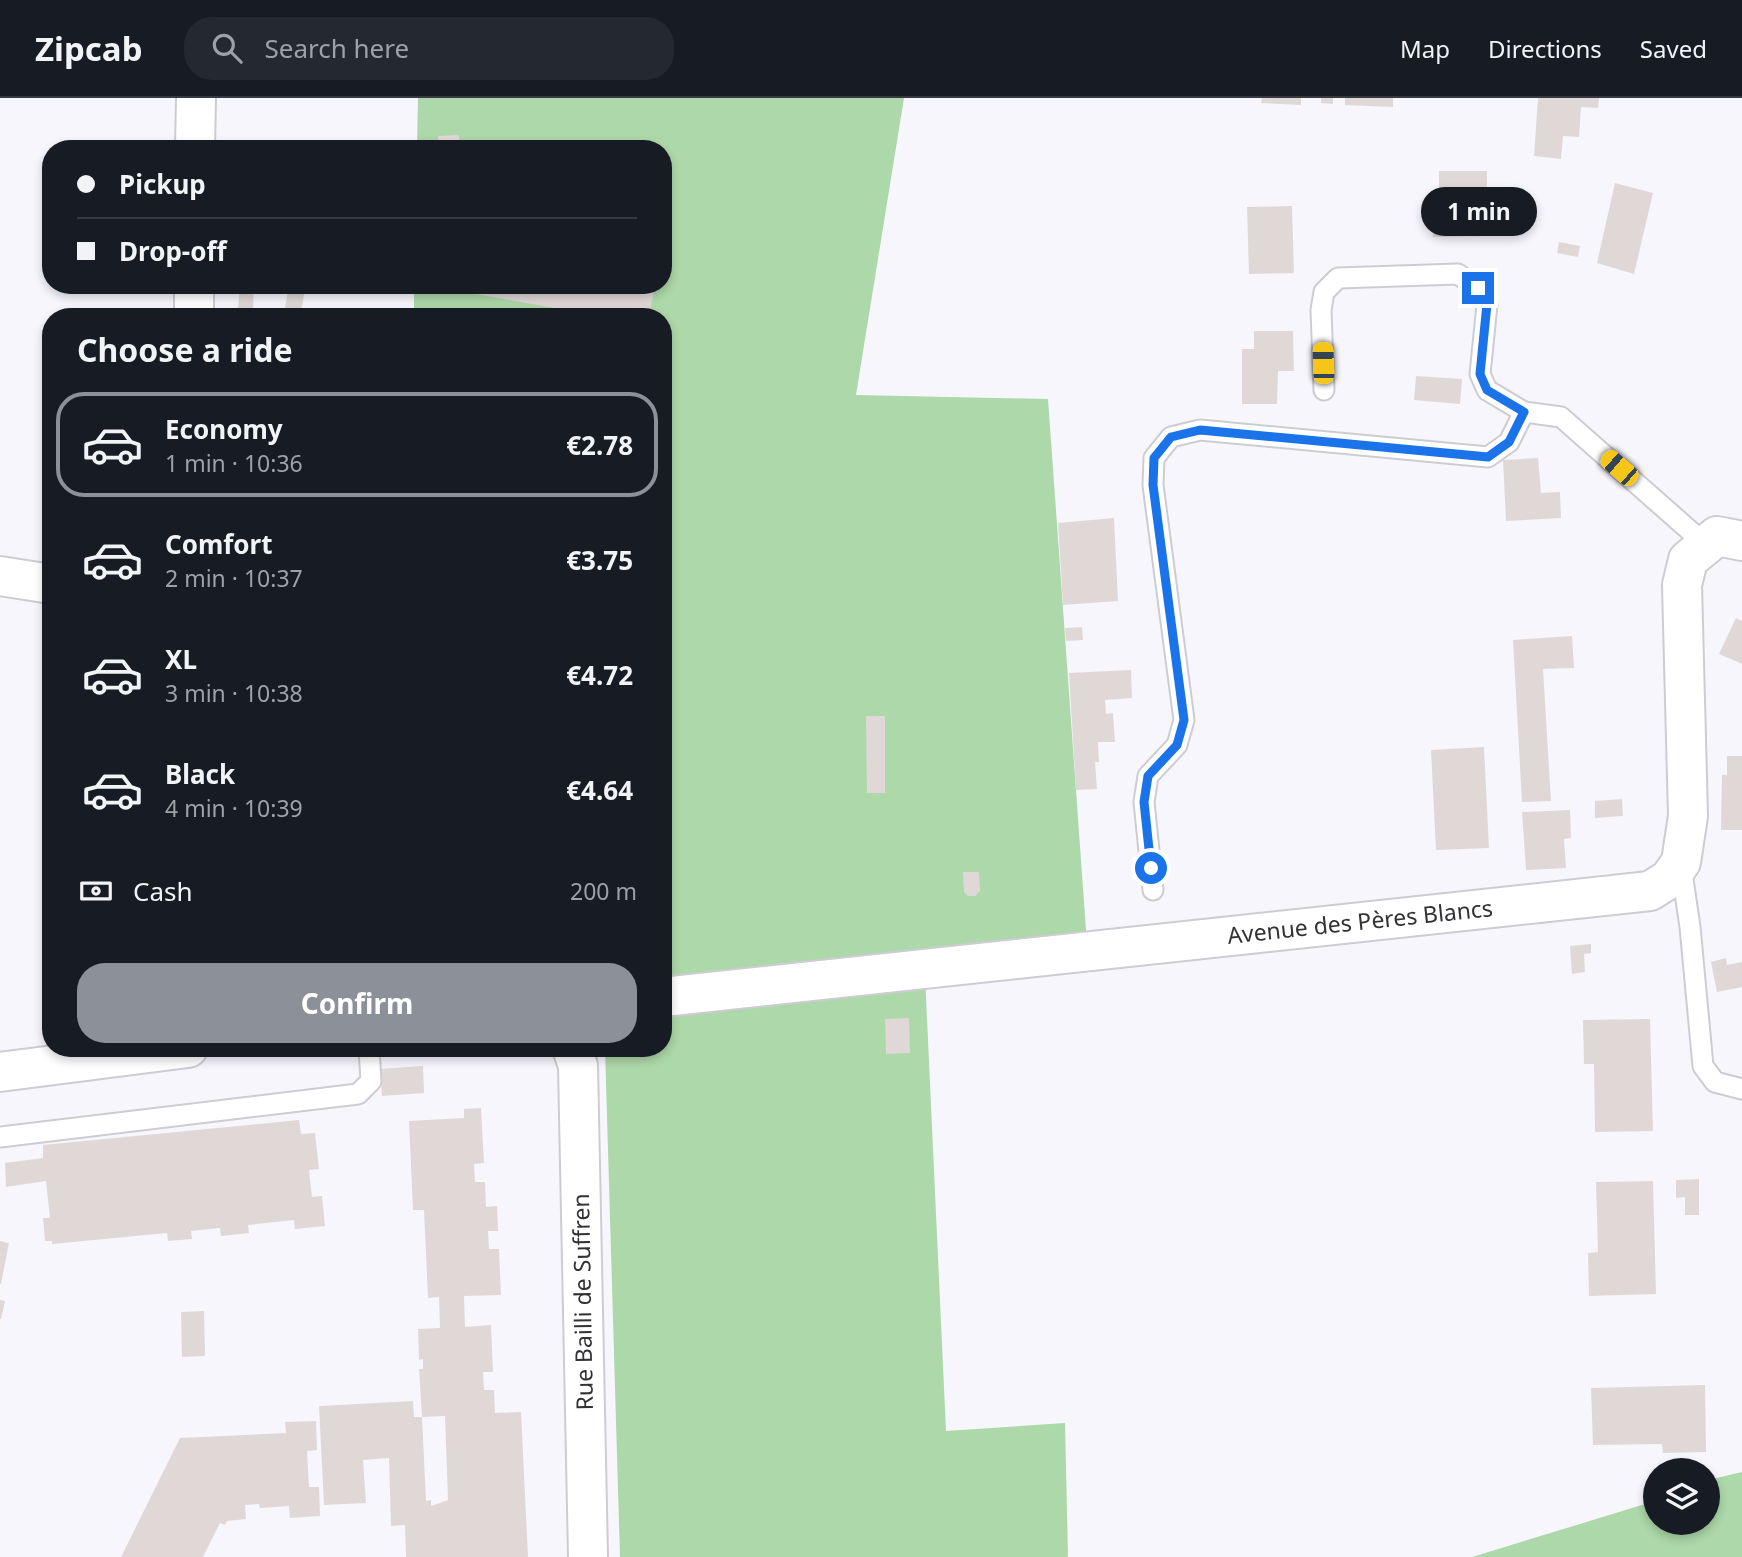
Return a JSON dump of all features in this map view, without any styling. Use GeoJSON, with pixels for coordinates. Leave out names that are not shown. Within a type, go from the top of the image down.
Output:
{"type":"FeatureCollection","features":[{"type":"Feature","properties":{"kind":"street"},"geometry":{"type":"LineString","coordinates":[[195,140],[196,98]]}},
{"type":"Feature","properties":{"kind":"street"},"geometry":{"type":"LineString","coordinates":[[1681,862],[1688,816],[1682,585],[1688,560],[1724,542]]}},
{"type":"Feature","properties":{"kind":"street"},"geometry":{"type":"LineString","coordinates":[[0,576],[42,583]]}},
{"type":"Feature","properties":{"kind":"street","name":"Avenue des Pères Blancs"},"geometry":{"type":"LineString","coordinates":[[672,996],[1650,891],[1669,879],[1681,862]]}},
{"type":"Feature","properties":{"kind":"street"},"geometry":{"type":"LineString","coordinates":[[0,1072],[118,1057]]}},
{"type":"Feature","properties":{"kind":"street","name":"Rue Bailli de Suffren"},"geometry":{"type":"LineString","coordinates":[[575,1057],[578,1066],[588,1557]]}},
{"type":"Feature","properties":{"kind":"lane"},"geometry":{"type":"LineString","coordinates":[[1324,390],[1321,310],[1324,292],[1338,278],[1458,274],[1478,288],[1487,304],[1480,374],[1487,390],[1524,412],[1561,417],[1724,542]]}},
{"type":"Feature","properties":{"kind":"lane"},"geometry":{"type":"LineString","coordinates":[[1153,890],[1144,802],[1148,776],[1177,745],[1184,720],[1153,485],[1154,458],[1171,437],[1200,430],[1488,457],[1509,442],[1524,412]]}},
{"type":"Feature","properties":{"kind":"lane"},"geometry":{"type":"LineString","coordinates":[[1681,862],[1703,1066],[1715,1082],[1742,1089]]}},
{"type":"Feature","properties":{"kind":"lane"},"geometry":{"type":"LineString","coordinates":[[0,1137],[358,1094],[371,1081],[370,1057]]}},
{"type":"Feature","properties":{"kind":"green space"},"geometry":{"type":"Polygon","coordinates":[[[418,98],[904,98],[856,395],[1048,399],[1087,944],[672,987],[672,308],[414,308],[414,294],[672,294],[672,140],[417,140],[418,98]]]}},
{"type":"Feature","properties":{"kind":"green space"},"geometry":{"type":"Polygon","coordinates":[[[925,975],[946,1431],[1065,1423],[1068,1557],[620,1557],[605,1057],[672,1057],[672,1005],[925,975]]]}},
{"type":"Feature","properties":{"kind":"green space"},"geometry":{"type":"Polygon","coordinates":[[[1742,1472],[1742,1557],[1472,1557],[1643,1505],[1643,1535],[1720,1535],[1720,1477],[1742,1472]]]}},
{"type":"Feature","properties":{"kind":"building"},"geometry":{"type":"Polygon","coordinates":[[[1262,98],[1301,98],[1301,105],[1261,103],[1262,98]]]}},
{"type":"Feature","properties":{"kind":"building"},"geometry":{"type":"Polygon","coordinates":[[[1321,98],[1333,98],[1333,104],[1321,103],[1321,98]]]}},
{"type":"Feature","properties":{"kind":"building"},"geometry":{"type":"Polygon","coordinates":[[[1345,98],[1393,98],[1393,107],[1345,105],[1345,98]]]}},
{"type":"Feature","properties":{"kind":"building"},"geometry":{"type":"Polygon","coordinates":[[[1538,98],[1599,98],[1598,108],[1581,107],[1579,137],[1563,136],[1561,159],[1534,156],[1538,98]]]}},
{"type":"Feature","properties":{"kind":"building"},"geometry":{"type":"Polygon","coordinates":[[[459,135],[459,140],[438,140],[438,136],[459,135]]]}},
{"type":"Feature","properties":{"kind":"building"},"geometry":{"type":"Polygon","coordinates":[[[1439,171],[1487,171],[1487,204],[1480,204],[1480,236],[1433,237],[1432,204],[1439,205],[1439,171]]]}},
{"type":"Feature","properties":{"kind":"building"},"geometry":{"type":"Polygon","coordinates":[[[1615,183],[1653,193],[1634,274],[1597,263],[1615,183]]]}},
{"type":"Feature","properties":{"kind":"building"},"geometry":{"type":"Polygon","coordinates":[[[1292,206],[1294,273],[1249,274],[1247,207],[1292,206]]]}},
{"type":"Feature","properties":{"kind":"building"},"geometry":{"type":"Polygon","coordinates":[[[1559,242],[1580,246],[1578,257],[1557,253],[1559,242]]]}},
{"type":"Feature","properties":{"kind":"building"},"geometry":{"type":"Polygon","coordinates":[[[239,294],[254,294],[253,308],[238,308],[239,294]]]}},
{"type":"Feature","properties":{"kind":"building"},"geometry":{"type":"Polygon","coordinates":[[[287,294],[304,294],[302,308],[285,308],[287,294]]]}},
{"type":"Feature","properties":{"kind":"building"},"geometry":{"type":"Polygon","coordinates":[[[476,294],[653,294],[651,308],[555,308],[476,294]]]}},
{"type":"Feature","properties":{"kind":"building"},"geometry":{"type":"Polygon","coordinates":[[[1254,331],[1293,331],[1294,371],[1278,371],[1277,404],[1242,404],[1242,349],[1254,349],[1254,331]]]}},
{"type":"Feature","properties":{"kind":"building"},"geometry":{"type":"Polygon","coordinates":[[[1416,376],[1462,379],[1460,404],[1414,400],[1416,376]]]}},
{"type":"Feature","properties":{"kind":"building"},"geometry":{"type":"Polygon","coordinates":[[[1538,458],[1541,493],[1560,492],[1561,518],[1506,521],[1503,460],[1538,458]]]}},
{"type":"Feature","properties":{"kind":"building"},"geometry":{"type":"Polygon","coordinates":[[[1114,518],[1118,601],[1063,605],[1058,523],[1114,518]]]}},
{"type":"Feature","properties":{"kind":"building"},"geometry":{"type":"Polygon","coordinates":[[[1736,618],[1742,621],[1742,664],[1719,654],[1736,618]]]}},
{"type":"Feature","properties":{"kind":"building"},"geometry":{"type":"Polygon","coordinates":[[[1082,627],[1083,640],[1066,641],[1065,628],[1082,627]]]}},
{"type":"Feature","properties":{"kind":"building"},"geometry":{"type":"Polygon","coordinates":[[[1572,636],[1574,668],[1543,669],[1551,801],[1522,802],[1513,640],[1572,636]]]}},
{"type":"Feature","properties":{"kind":"building"},"geometry":{"type":"Polygon","coordinates":[[[1131,670],[1132,698],[1105,700],[1106,714],[1113,713],[1115,742],[1098,742],[1099,762],[1095,762],[1097,789],[1076,790],[1069,673],[1131,670]]]}},
{"type":"Feature","properties":{"kind":"building"},"geometry":{"type":"Polygon","coordinates":[[[866,716],[885,716],[885,793],[867,793],[866,716]]]}},
{"type":"Feature","properties":{"kind":"building"},"geometry":{"type":"Polygon","coordinates":[[[1484,747],[1489,848],[1436,850],[1431,750],[1484,747]]]}},
{"type":"Feature","properties":{"kind":"building"},"geometry":{"type":"Polygon","coordinates":[[[1727,756],[1742,756],[1742,830],[1721,830],[1722,775],[1727,775],[1727,756]]]}},
{"type":"Feature","properties":{"kind":"building"},"geometry":{"type":"Polygon","coordinates":[[[1622,799],[1623,816],[1595,818],[1595,801],[1622,799]]]}},
{"type":"Feature","properties":{"kind":"building"},"geometry":{"type":"Polygon","coordinates":[[[1570,810],[1571,838],[1564,839],[1566,868],[1526,870],[1522,812],[1570,810]]]}},
{"type":"Feature","properties":{"kind":"building"},"geometry":{"type":"Polygon","coordinates":[[[963,872],[979,872],[980,891],[975,896],[968,896],[964,892],[963,872]]]}},
{"type":"Feature","properties":{"kind":"building"},"geometry":{"type":"Polygon","coordinates":[[[1591,944],[1591,953],[1584,954],[1585,972],[1572,974],[1570,946],[1591,944]]]}},
{"type":"Feature","properties":{"kind":"building"},"geometry":{"type":"Polygon","coordinates":[[[1726,958],[1727,965],[1742,962],[1742,987],[1717,992],[1711,962],[1726,958]]]}},
{"type":"Feature","properties":{"kind":"building"},"geometry":{"type":"Polygon","coordinates":[[[909,1018],[910,1053],[886,1054],[885,1019],[909,1018]]]}},
{"type":"Feature","properties":{"kind":"building"},"geometry":{"type":"Polygon","coordinates":[[[1650,1019],[1653,1131],[1595,1132],[1594,1064],[1584,1064],[1583,1020],[1650,1019]]]}},
{"type":"Feature","properties":{"kind":"building"},"geometry":{"type":"Polygon","coordinates":[[[423,1066],[424,1093],[382,1096],[380,1069],[423,1066]]]}},
{"type":"Feature","properties":{"kind":"building"},"geometry":{"type":"Polygon","coordinates":[[[481,1108],[484,1163],[474,1164],[475,1182],[485,1182],[486,1207],[497,1206],[498,1231],[488,1231],[489,1249],[499,1249],[501,1295],[464,1296],[465,1327],[491,1325],[493,1372],[483,1372],[484,1390],[494,1390],[495,1413],[521,1412],[528,1557],[406,1557],[405,1525],[391,1526],[389,1458],[363,1460],[366,1503],[324,1505],[319,1406],[413,1401],[414,1417],[422,1417],[419,1369],[423,1369],[423,1359],[419,1360],[418,1329],[440,1328],[439,1297],[428,1298],[424,1210],[413,1210],[409,1121],[464,1118],[464,1109],[481,1108]],[[445,1416],[422,1417],[426,1501],[431,1500],[431,1506],[448,1500],[445,1416]]]}},
{"type":"Feature","properties":{"kind":"building"},"geometry":{"type":"Polygon","coordinates":[[[299,1120],[301,1134],[315,1133],[319,1169],[309,1170],[312,1197],[322,1196],[325,1226],[295,1229],[294,1220],[248,1225],[249,1233],[221,1236],[220,1228],[191,1231],[192,1239],[168,1241],[167,1233],[52,1244],[52,1241],[45,1241],[43,1218],[50,1218],[46,1181],[6,1187],[5,1163],[43,1158],[43,1145],[299,1120]]]}},
{"type":"Feature","properties":{"kind":"building"},"geometry":{"type":"Polygon","coordinates":[[[1699,1179],[1699,1215],[1685,1215],[1685,1197],[1676,1198],[1676,1180],[1699,1179]]]}},
{"type":"Feature","properties":{"kind":"building"},"geometry":{"type":"Polygon","coordinates":[[[1653,1181],[1656,1294],[1589,1296],[1588,1253],[1598,1252],[1596,1182],[1653,1181]]]}},
{"type":"Feature","properties":{"kind":"building"},"geometry":{"type":"Polygon","coordinates":[[[0,1241],[9,1243],[1,1284],[0,1284],[0,1241]]]}},
{"type":"Feature","properties":{"kind":"building"},"geometry":{"type":"Polygon","coordinates":[[[0,1300],[5,1301],[1,1319],[0,1319],[0,1300]]]}},
{"type":"Feature","properties":{"kind":"building"},"geometry":{"type":"Polygon","coordinates":[[[204,1311],[205,1356],[182,1357],[181,1312],[204,1311]]]}},
{"type":"Feature","properties":{"kind":"building"},"geometry":{"type":"Polygon","coordinates":[[[1705,1385],[1706,1452],[1663,1453],[1662,1444],[1593,1445],[1591,1388],[1705,1385]]]}},
{"type":"Feature","properties":{"kind":"building"},"geometry":{"type":"Polygon","coordinates":[[[316,1421],[317,1450],[307,1451],[309,1487],[319,1487],[320,1516],[290,1518],[289,1506],[260,1508],[259,1504],[245,1505],[246,1519],[227,1521],[225,1525],[220,1523],[203,1557],[121,1557],[180,1438],[286,1433],[285,1422],[316,1421]]]}},
{"type":"Feature","properties":{"kind":"route"},"geometry":{"type":"LineString","coordinates":[[1151,868],[1144,802],[1148,776],[1177,745],[1184,720],[1153,485],[1154,458],[1171,437],[1200,430],[1488,457],[1509,442],[1524,412],[1487,390],[1480,374],[1487,304],[1478,288]]}}]}
